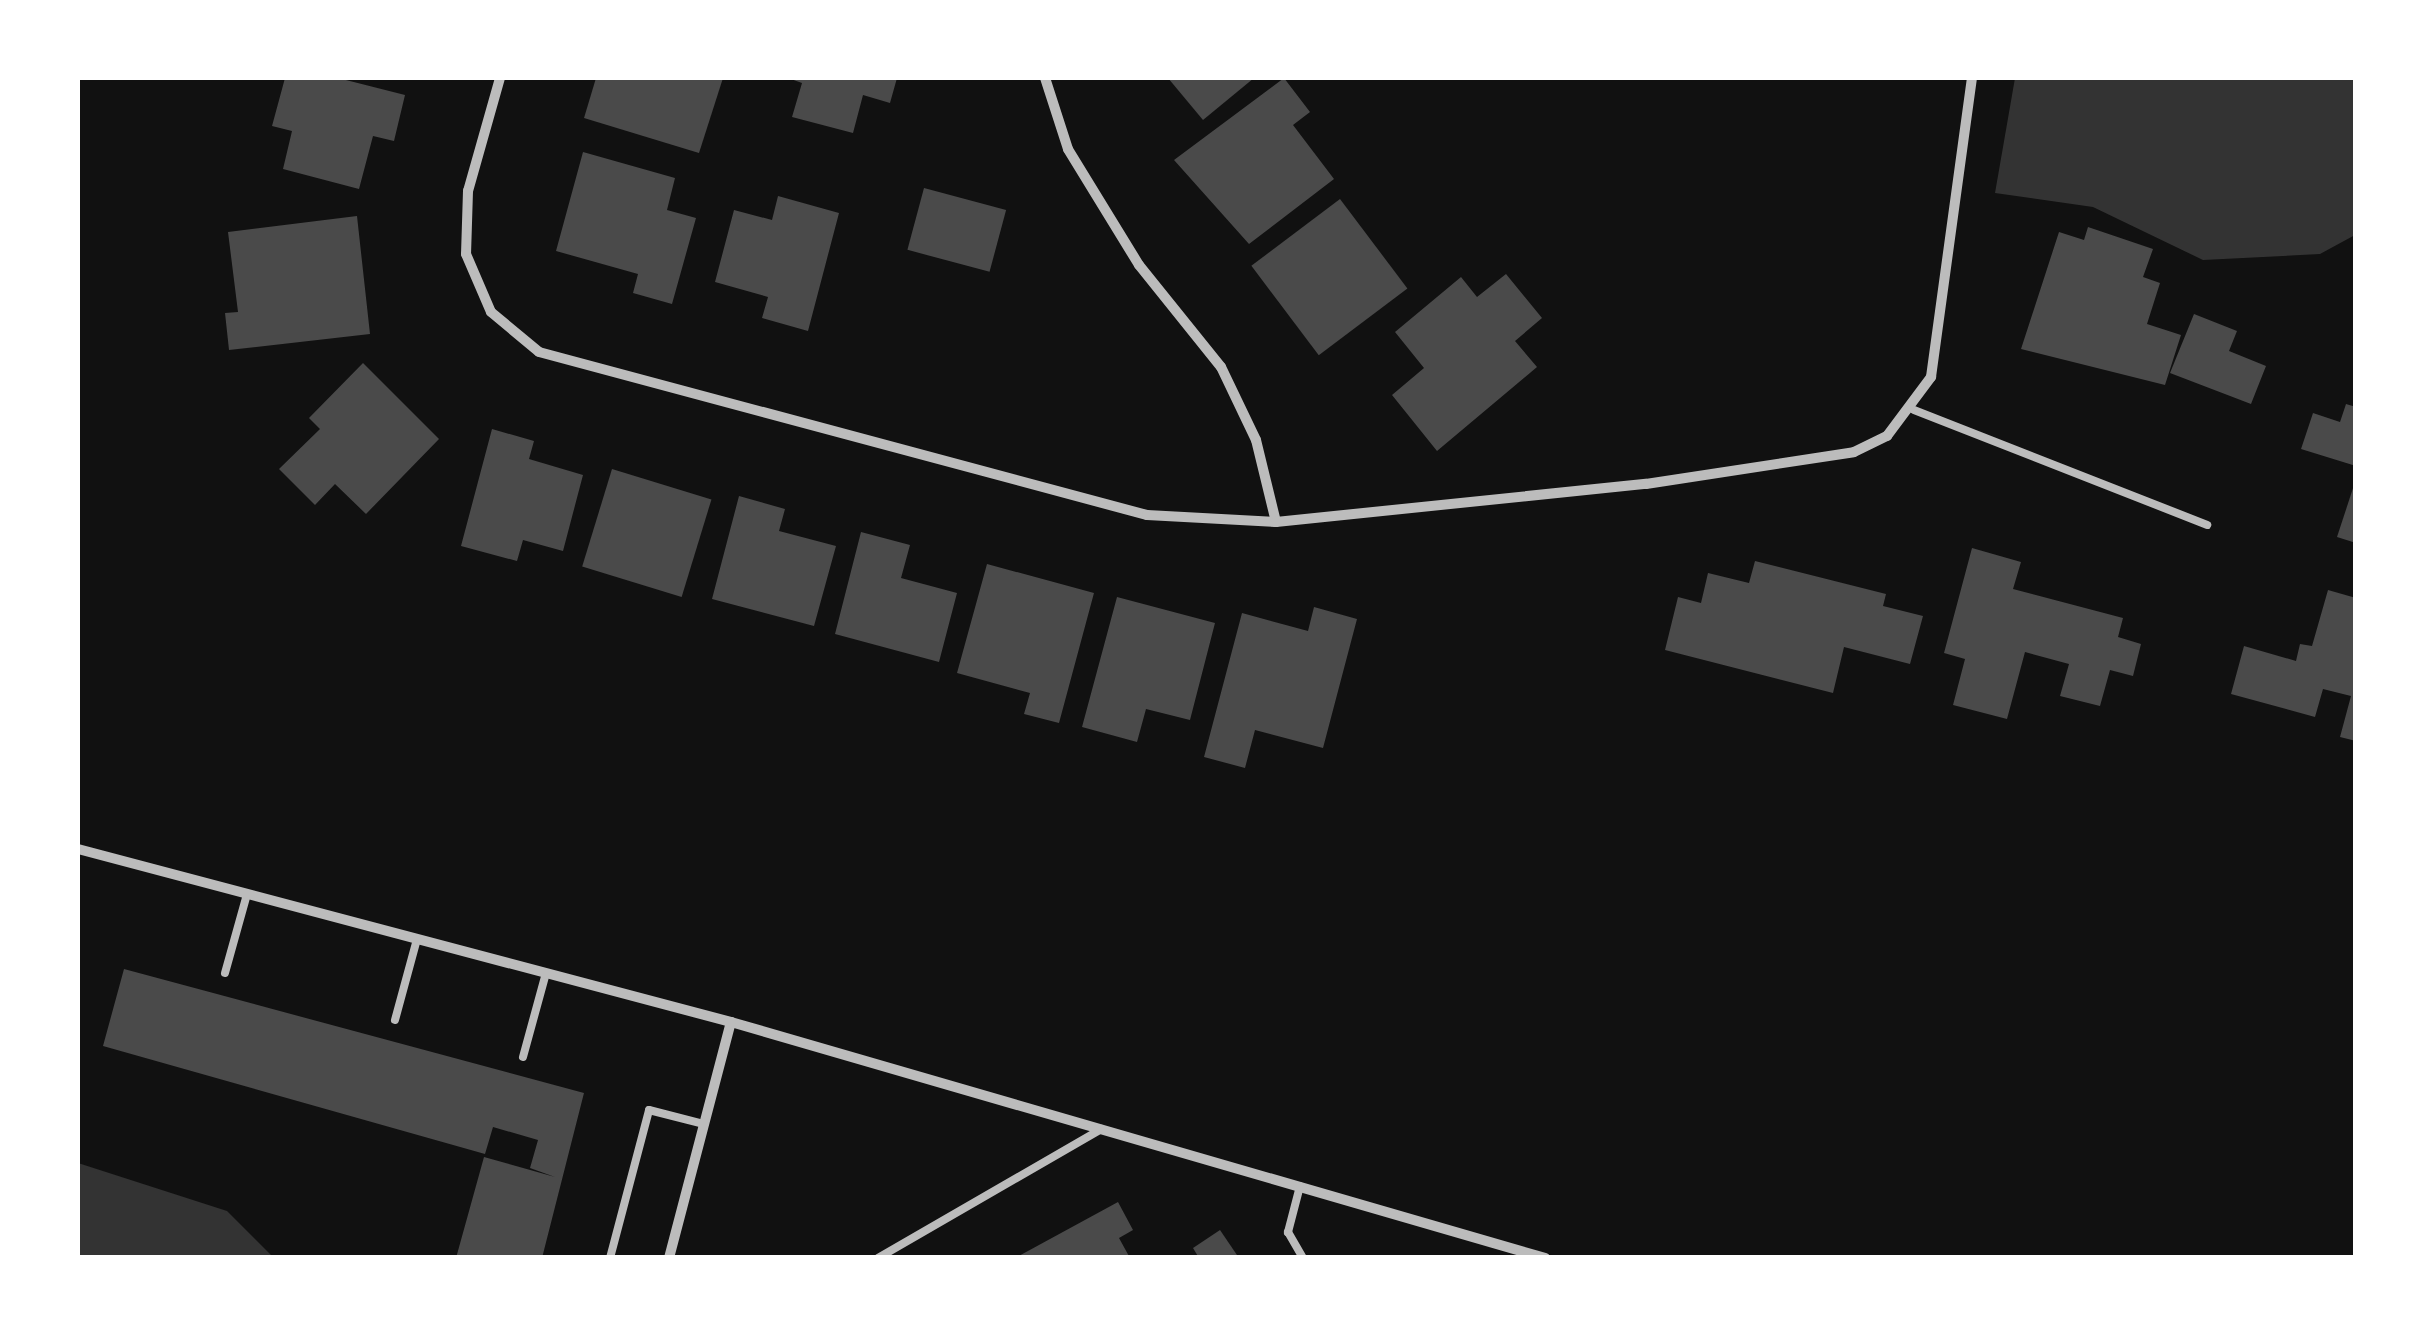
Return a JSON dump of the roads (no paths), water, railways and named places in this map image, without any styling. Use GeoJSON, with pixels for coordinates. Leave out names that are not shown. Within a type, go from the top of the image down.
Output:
{"type":"FeatureCollection","features":[{"type":"Feature","properties":{"kind":"street"},"geometry":{"type":"LineString","coordinates":[[500,78],[468,191],[466,254],[491,312],[539,352],[1147,516],[1276,522],[1469,508],[1854,452],[1914,410],[1934,358],[1972,78]]}},
{"type":"Feature","properties":{"kind":"street"},"geometry":{"type":"LineString","coordinates":[[1045,78],[1088,182],[1139,265],[1222,367],[1256,440],[1276,522]]}},
{"type":"Feature","properties":{"kind":"street"},"geometry":{"type":"LineString","coordinates":[[78,851],[731,1022],[1545,1258]]}},
{"type":"Feature","properties":{"kind":"street"},"geometry":{"type":"LineString","coordinates":[[670,1258],[731,1022]]}},
{"type":"Feature","properties":{"kind":"lane"},"geometry":{"type":"LineString","coordinates":[[1914,410],[2207,525]]}},
{"type":"Feature","properties":{"kind":"lane"},"geometry":{"type":"LineString","coordinates":[[225,973],[247,894]]}},
{"type":"Feature","properties":{"kind":"lane"},"geometry":{"type":"LineString","coordinates":[[395,1020],[418,939]]}},
{"type":"Feature","properties":{"kind":"lane"},"geometry":{"type":"LineString","coordinates":[[523,1057],[546,973]]}},
{"type":"Feature","properties":{"kind":"lane"},"geometry":{"type":"LineString","coordinates":[[610,1258],[649,1110],[704,1124]]}},
{"type":"Feature","properties":{"kind":"lane"},"geometry":{"type":"LineString","coordinates":[[878,1258],[1101,1129]]}},
{"type":"Feature","properties":{"kind":"lane"},"geometry":{"type":"LineString","coordinates":[[1300,1186],[1288,1232],[1303,1258]]}}]}
